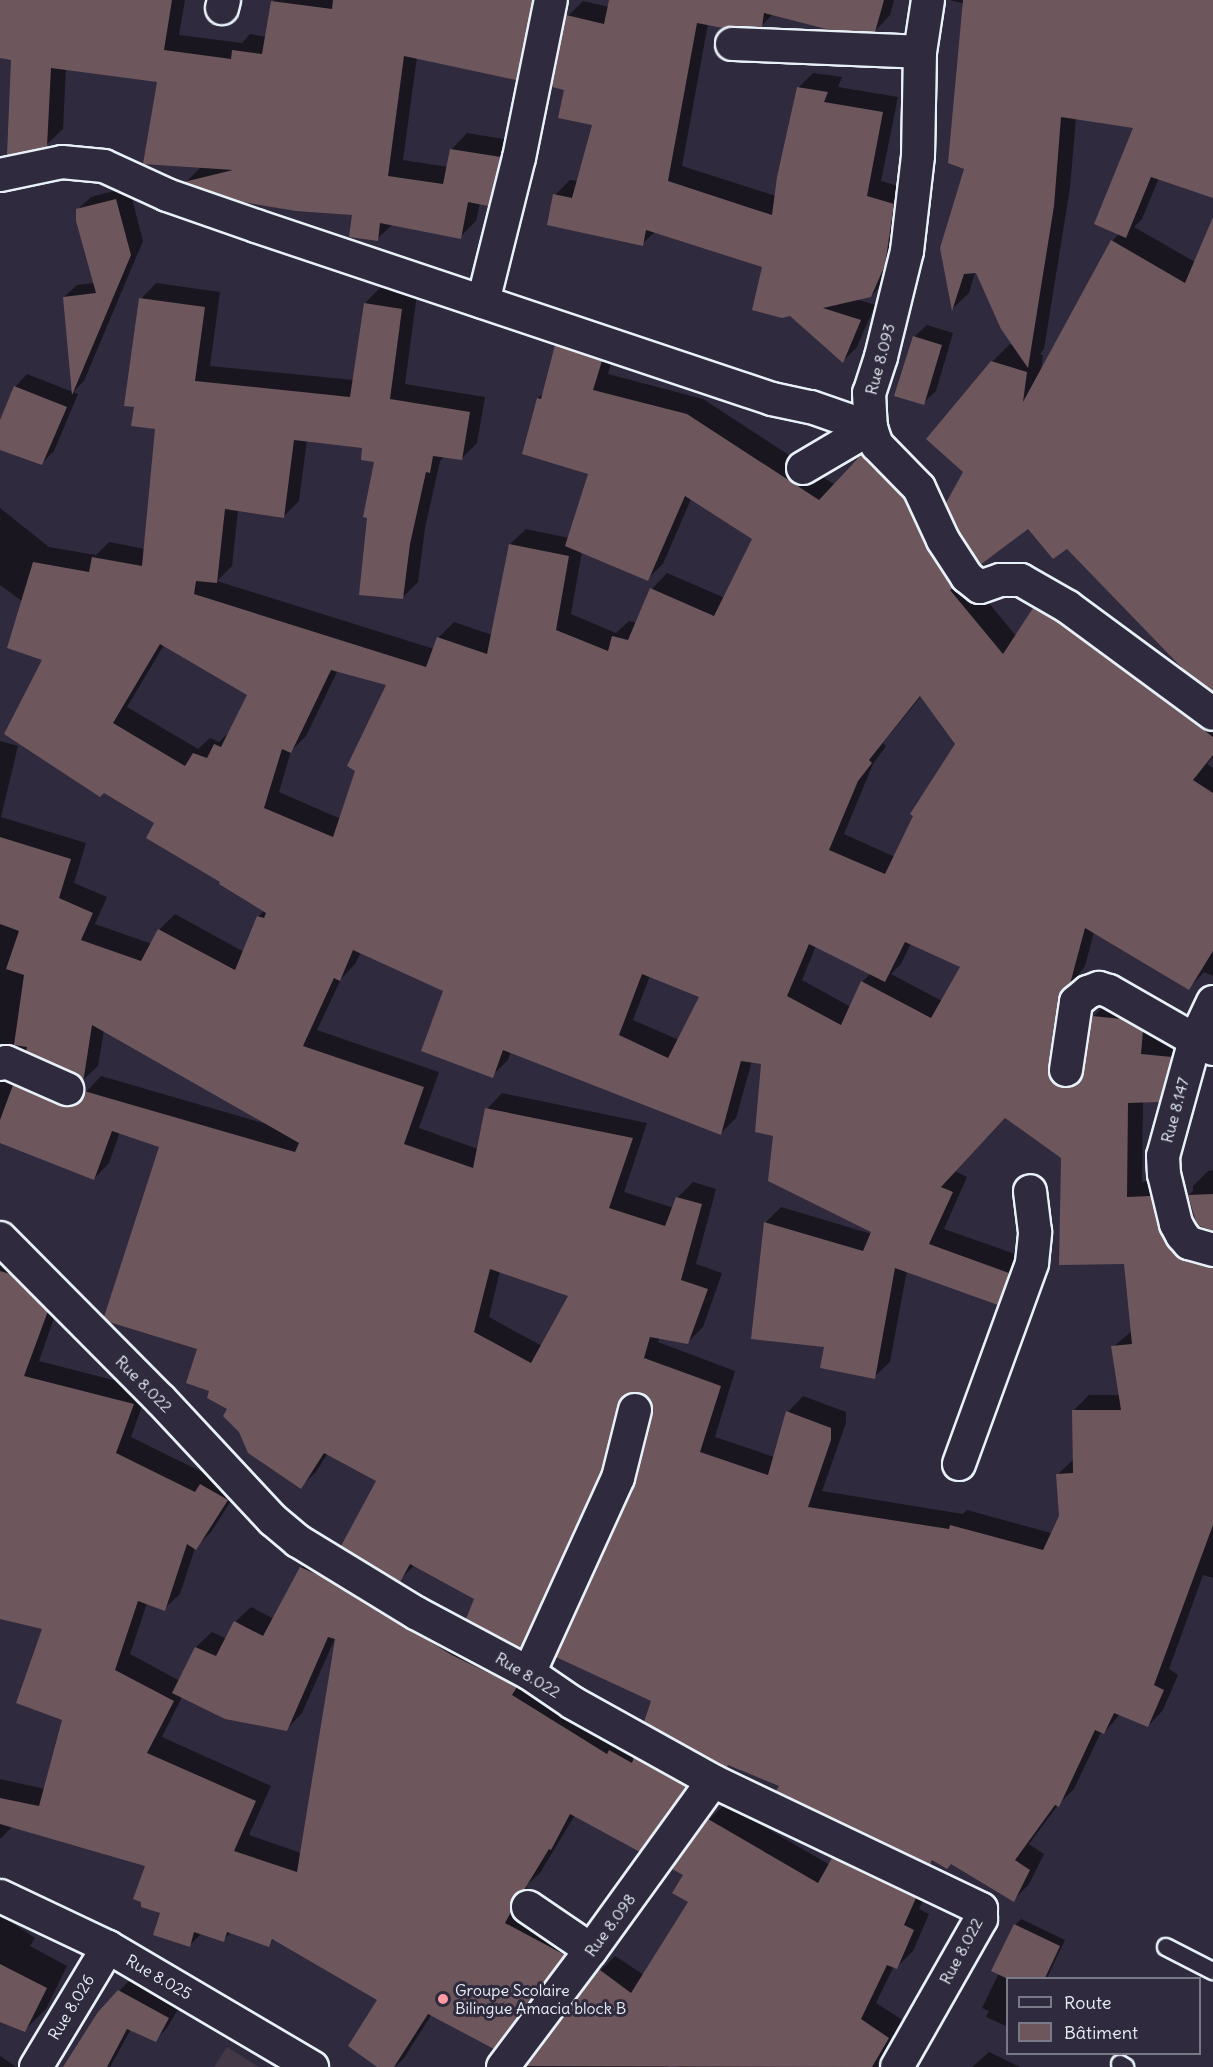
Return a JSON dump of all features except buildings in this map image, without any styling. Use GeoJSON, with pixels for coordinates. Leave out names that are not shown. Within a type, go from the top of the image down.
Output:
{"type":"FeatureCollection","features":[{"type":"Feature","properties":{"kind":"street"},"geometry":{"type":"LineString","coordinates":[[483,302],[519,158],[551,0]]}},
{"type":"Feature","properties":{"kind":"street","name":"Rue 8.093"},"geometry":{"type":"LineString","coordinates":[[928,0],[920,52],[918,156],[907,251],[881,357],[869,393],[871,428],[877,445],[919,488],[943,540],[967,577],[980,587],[1000,580],[1021,580],[1031,585],[1068,607],[1213,714]]}},
{"type":"Feature","properties":{"kind":"street"},"geometry":{"type":"LineString","coordinates":[[732,44],[920,52]]}},
{"type":"Feature","properties":{"kind":"street"},"geometry":{"type":"LineString","coordinates":[[0,176],[62,162],[104,166],[167,195],[772,399],[811,407],[871,428]]}},
{"type":"Feature","properties":{"kind":"street"},"geometry":{"type":"LineString","coordinates":[[803,468],[871,428]]}},
{"type":"Feature","properties":{"kind":"street"},"geometry":{"type":"LineString","coordinates":[[1066,1070],[1076,1002],[1088,992],[1099,988],[1204,1045]]}},
{"type":"Feature","properties":{"kind":"street","name":"Rue 8.147"},"geometry":{"type":"LineString","coordinates":[[1213,1002],[1204,1045],[1166,1139],[1164,1174],[1176,1224],[1182,1235],[1189,1243],[1213,1250]]}},
{"type":"Feature","properties":{"kind":"street"},"geometry":{"type":"LineString","coordinates":[[0,1064],[6,1062],[67,1089]]}},
{"type":"Feature","properties":{"kind":"street"},"geometry":{"type":"LineString","coordinates":[[959,1464],[1032,1263],[1035,1232],[1030,1191]]}},
{"type":"Feature","properties":{"kind":"street","name":"Rue 8.022"},"geometry":{"type":"LineString","coordinates":[[0,1238],[160,1399],[273,1520],[298,1540],[416,1613],[529,1674],[573,1703],[713,1780],[981,1909],[981,1919],[897,2067]]}},
{"type":"Feature","properties":{"kind":"street"},"geometry":{"type":"LineString","coordinates":[[529,1674],[618,1478],[635,1410]]}},
{"type":"Feature","properties":{"kind":"street","name":"Rue 8.098"},"geometry":{"type":"LineString","coordinates":[[503,2067],[591,1950],[713,1780]]}},
{"type":"Feature","properties":{"kind":"street","name":"Rue 8.025"},"geometry":{"type":"LineString","coordinates":[[0,1896],[108,1947],[312,2067]]}},
{"type":"Feature","properties":{"kind":"street"},"geometry":{"type":"LineString","coordinates":[[528,1907],[591,1950]]}},
{"type":"Feature","properties":{"kind":"street","name":"Rue 8.026"},"geometry":{"type":"LineString","coordinates":[[36,2067],[108,1947]]}},
{"type":"Feature","properties":{"kind":"lane"},"geometry":{"type":"LineString","coordinates":[[1166,1947],[1213,1971]]}},
{"type":"Feature","properties":{"kind":"shaded area"},"geometry":{"type":"Polygon","coordinates":[[[227,2047],[259,2067],[214,2067],[227,2047]]]}},
{"type":"Feature","properties":{"kind":"place","name":"Groupe Scolaire Bilingue Amacia block B"},"geometry":{"type":"Point","coordinates":[443,1999]}}]}
